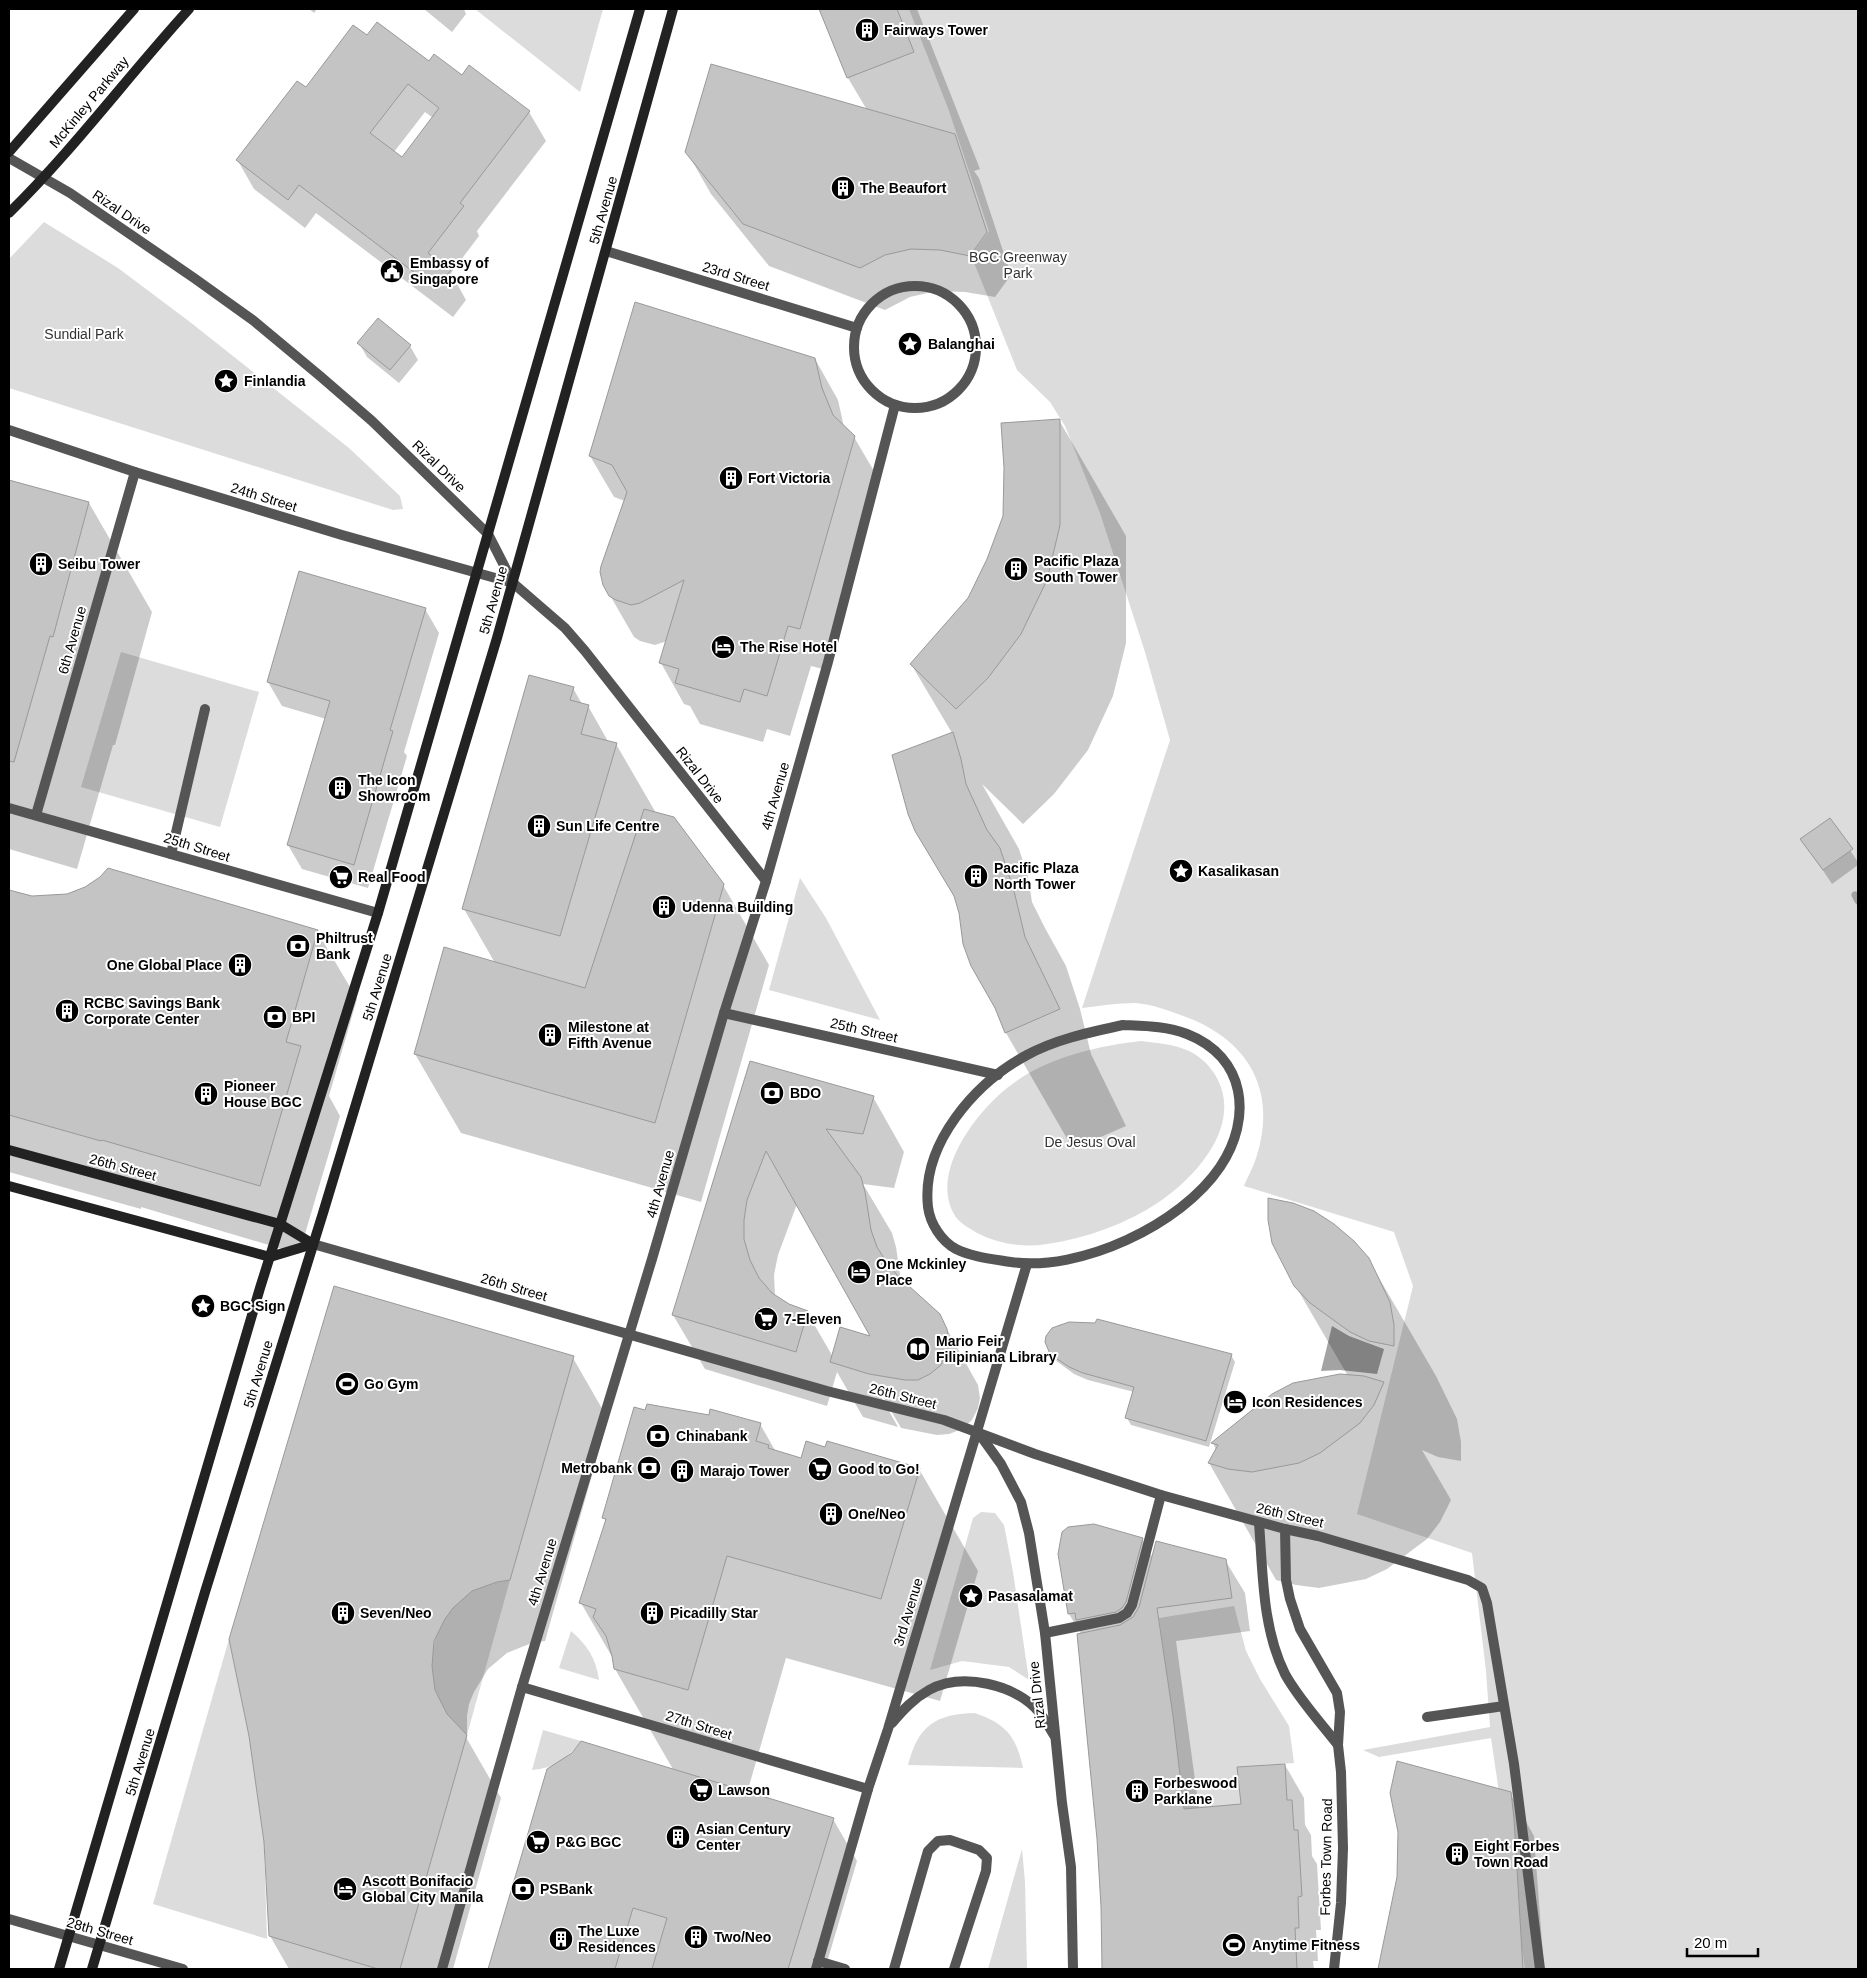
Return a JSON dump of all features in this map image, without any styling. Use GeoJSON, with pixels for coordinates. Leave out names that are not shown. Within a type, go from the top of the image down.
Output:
{"type":"FeatureCollection","features":[{"type":"Feature","properties":{"kind":"main road","name":"McKinley Parkway"},"geometry":{"type":"LineString","coordinates":[[9,152],[134,9]]}},
{"type":"Feature","properties":{"kind":"main road","name":"McKinley Parkway"},"geometry":{"type":"LineString","coordinates":[[9,213],[43,177],[189,9]]}},
{"type":"Feature","properties":{"kind":"main road","name":"5th Avenue"},"geometry":{"type":"LineString","coordinates":[[59,1969],[270,1257],[378,913],[640,9]]}},
{"type":"Feature","properties":{"kind":"main road","name":"5th Avenue"},"geometry":{"type":"LineString","coordinates":[[92,1969],[513,583],[673,9]]}},
{"type":"Feature","properties":{"kind":"main road","name":"26th Street"},"geometry":{"type":"LineString","coordinates":[[9,1150],[280,1224],[313,1244]]}},
{"type":"Feature","properties":{"kind":"main road"},"geometry":{"type":"LineString","coordinates":[[9,1186],[270,1257],[313,1244]]}},
{"type":"Feature","properties":{"kind":"street","name":"Rizal Drive"},"geometry":{"type":"LineString","coordinates":[[9,158],[43,177],[130,233],[254,321],[372,421],[488,534],[513,583],[566,628],[585,650],[766,881]]}},
{"type":"Feature","properties":{"kind":"street","name":"23rd Street"},"geometry":{"type":"LineString","coordinates":[[606,251],[857,328]]}},
{"type":"Feature","properties":{"kind":"street"},"geometry":{"type":"LineString","coordinates":[[921,286],[941,291],[958,303],[970,320],[976,339],[975,360],[968,378],[954,394],[936,404],[916,408],[895,405],[878,396],[865,382],[857,365],[854,347],[857,328],[866,310],[881,296],[900,288],[921,286]]}},
{"type":"Feature","properties":{"kind":"street","name":"4th Avenue"},"geometry":{"type":"LineString","coordinates":[[442,1969],[522,1687],[724,1013],[766,881],[828,662],[895,405]]}},
{"type":"Feature","properties":{"kind":"street","name":"24th Street"},"geometry":{"type":"LineString","coordinates":[[9,430],[135,472],[477,574],[513,583]]}},
{"type":"Feature","properties":{"kind":"street","name":"6th Avenue"},"geometry":{"type":"LineString","coordinates":[[36,815],[135,472]]}},
{"type":"Feature","properties":{"kind":"street"},"geometry":{"type":"LineString","coordinates":[[170,854],[205,709]]}},
{"type":"Feature","properties":{"kind":"street","name":"25th Street"},"geometry":{"type":"LineString","coordinates":[[9,808],[378,913]]}},
{"type":"Feature","properties":{"kind":"street","name":"25th Street"},"geometry":{"type":"LineString","coordinates":[[724,1013],[998,1075]]}},
{"type":"Feature","properties":{"kind":"street"},"geometry":{"type":"LineString","coordinates":[[1123,1025],[1158,1026],[1187,1034],[1223,1056],[1235,1078],[1240,1098],[1240,1122],[1233,1144],[1224,1160],[1199,1192],[1176,1212],[1146,1231],[1120,1243],[1092,1253],[1056,1261],[1027,1264],[974,1255],[955,1248],[939,1234],[930,1216],[927,1194],[931,1165],[942,1138],[956,1115],[998,1075],[1027,1054],[1068,1039],[1123,1025]]}},
{"type":"Feature","properties":{"kind":"street","name":"26th Street"},"geometry":{"type":"LineString","coordinates":[[313,1244],[827,1391],[944,1420],[1035,1454],[1162,1495],[1259,1523],[1318,1536],[1468,1580],[1482,1588],[1487,1603],[1504,1706]]}},
{"type":"Feature","properties":{"kind":"street","name":"3rd Avenue"},"geometry":{"type":"LineString","coordinates":[[817,1965],[868,1789],[888,1729],[1027,1264]]}},
{"type":"Feature","properties":{"kind":"street","name":"Rizal Drive"},"geometry":{"type":"LineString","coordinates":[[977,1432],[1001,1464],[1022,1502],[1029,1533],[1045,1633],[1071,1868],[1073,1969]]}},
{"type":"Feature","properties":{"kind":"street"},"geometry":{"type":"LineString","coordinates":[[1045,1633],[1118,1618],[1127,1613],[1132,1605],[1162,1495]]}},
{"type":"Feature","properties":{"kind":"street"},"geometry":{"type":"LineString","coordinates":[[1259,1523],[1265,1600],[1270,1631],[1276,1652],[1286,1675],[1338,1745]]}},
{"type":"Feature","properties":{"kind":"street","name":"Forbes Town Road"},"geometry":{"type":"LineString","coordinates":[[1285,1529],[1286,1580],[1290,1599],[1300,1629],[1337,1693],[1340,1712],[1338,1745],[1341,1772],[1343,1848],[1341,1903],[1334,1969]]}},
{"type":"Feature","properties":{"kind":"street"},"geometry":{"type":"LineString","coordinates":[[888,1729],[906,1706],[930,1689],[958,1682],[968,1682],[988,1683],[1016,1693],[1039,1711],[1055,1735]]}},
{"type":"Feature","properties":{"kind":"street","name":"27th Street"},"geometry":{"type":"LineString","coordinates":[[522,1687],[868,1789]]}},
{"type":"Feature","properties":{"kind":"street"},"geometry":{"type":"LineString","coordinates":[[1427,1717],[1504,1706],[1514,1764],[1540,1969]]}},
{"type":"Feature","properties":{"kind":"street"},"geometry":{"type":"LineString","coordinates":[[894,1969],[928,1851],[938,1841],[950,1840],[979,1850],[987,1858],[986,1871],[954,1969]]}},
{"type":"Feature","properties":{"kind":"street","name":"28th Street"},"geometry":{"type":"LineString","coordinates":[[9,1919],[183,1969]]}},
{"type":"Feature","properties":{"kind":"street"},"geometry":{"type":"LineString","coordinates":[[817,1965],[845,1969]]}},
{"type":"Feature","properties":{"kind":"green space"},"geometry":{"type":"Polygon","coordinates":[[[475,9],[603,9],[580,92],[475,9]]]}},
{"type":"Feature","properties":{"kind":"green space","name":"BGC Greenway Park"},"geometry":{"type":"Polygon","coordinates":[[[909,9],[1858,9],[1858,1969],[1525,1969],[1491,1738],[1379,1757],[1363,1750],[1490,1727],[1486,1671],[1472,1553],[1357,1514],[1413,1286],[1394,1232],[1244,1186],[1257,1155],[1262,1131],[1263,1109],[1260,1089],[1252,1070],[1241,1054],[1226,1039],[1208,1027],[1186,1017],[1148,1005],[1128,1003],[1082,1008],[1170,740],[1145,652],[1100,513],[1065,426],[1050,402],[1017,370],[971,255],[989,231],[948,108],[909,9]]]}},
{"type":"Feature","properties":{"kind":"green space","name":"Sundial Park"},"geometry":{"type":"Polygon","coordinates":[[[44,222],[118,268],[190,322],[349,448],[400,496],[403,509],[393,510],[9,388],[9,259],[44,222]]]}},
{"type":"Feature","properties":{"kind":"green space"},"geometry":{"type":"Polygon","coordinates":[[[121,652],[259,692],[220,827],[81,787],[121,652]]]}},
{"type":"Feature","properties":{"kind":"green space"},"geometry":{"type":"Polygon","coordinates":[[[800,878],[826,918],[880,1020],[769,990],[800,878]]]}},
{"type":"Feature","properties":{"kind":"green space","name":"De Jesus Oval"},"geometry":{"type":"Polygon","coordinates":[[[1141,1041],[1171,1045],[1198,1056],[1213,1071],[1224,1098],[1224,1115],[1219,1133],[1200,1165],[1187,1179],[1159,1202],[1133,1217],[1091,1234],[1047,1244],[1029,1246],[994,1240],[977,1233],[958,1220],[948,1198],[948,1180],[952,1162],[970,1128],[995,1099],[1022,1078],[1054,1061],[1106,1046],[1141,1041]]]}},
{"type":"Feature","properties":{"kind":"green space"},"geometry":{"type":"Polygon","coordinates":[[[981,1512],[995,1513],[1004,1525],[1029,1680],[1009,1667],[962,1661],[930,1670],[973,1518],[981,1512]]]}},
{"type":"Feature","properties":{"kind":"green space"},"geometry":{"type":"Polygon","coordinates":[[[510,1580],[467,1735],[445,1711],[435,1687],[432,1672],[436,1640],[441,1624],[460,1599],[482,1586],[510,1580]]]}},
{"type":"Feature","properties":{"kind":"green space"},"geometry":{"type":"Polygon","coordinates":[[[1234,1606],[1246,1651],[1260,1679],[1289,1726],[1294,1763],[1238,1767],[1241,1804],[1184,1809],[1159,1618],[1234,1606]]]}},
{"type":"Feature","properties":{"kind":"green space"},"geometry":{"type":"Polygon","coordinates":[[[571,1631],[590,1652],[596,1665],[599,1680],[559,1668],[571,1631]]]}},
{"type":"Feature","properties":{"kind":"green space"},"geometry":{"type":"Polygon","coordinates":[[[229,1639],[249,1736],[264,1842],[267,1939],[153,1904],[229,1639]]]}},
{"type":"Feature","properties":{"kind":"green space"},"geometry":{"type":"Polygon","coordinates":[[[975,1713],[995,1722],[1008,1733],[1017,1747],[1023,1768],[908,1765],[917,1741],[930,1725],[949,1716],[975,1713]]]}},
{"type":"Feature","properties":{"kind":"green space"},"geometry":{"type":"Polygon","coordinates":[[[543,1730],[581,1741],[560,1762],[532,1770],[543,1730]]]}},
{"type":"Feature","properties":{"kind":"green space"},"geometry":{"type":"Polygon","coordinates":[[[1022,1849],[1025,1882],[1027,1969],[988,1969],[1022,1849]]]}},
{"type":"Feature","properties":{"kind":"shaded area"},"geometry":{"type":"Polygon","coordinates":[[[1332,1326],[1349,1336],[1384,1349],[1377,1374],[1340,1370],[1321,1371],[1332,1326]]]}},
{"type":"Feature","properties":{"kind":"building","name":"Fairways Tower"},"geometry":{"type":"Polygon","coordinates":[[[819,9],[897,9],[914,52],[847,78],[819,9]]]}},
{"type":"Feature","properties":{"kind":"building"},"geometry":{"type":"Polygon","coordinates":[[[377,22],[429,61],[434,54],[462,75],[469,65],[530,111],[460,203],[464,206],[428,253],[451,270],[436,289],[299,185],[288,200],[236,160],[297,81],[306,87],[353,25],[367,35],[377,22]],[[408,84],[370,133],[402,157],[439,108],[408,84]]]}},
{"type":"Feature","properties":{"kind":"building","name":"The Beaufort"},"geometry":{"type":"Polygon","coordinates":[[[711,64],[955,134],[987,232],[970,256],[940,250],[911,249],[885,255],[860,268],[743,224],[685,152],[711,64]]]}},
{"type":"Feature","properties":{"kind":"building","name":"Fort Victoria"},"geometry":{"type":"Polygon","coordinates":[[[635,302],[815,358],[822,388],[833,415],[855,436],[800,629],[788,626],[767,696],[744,689],[740,702],[675,683],[679,669],[659,663],[684,580],[640,603],[631,605],[609,596],[603,585],[600,572],[601,566],[627,492],[612,465],[589,456],[635,302]]]}},
{"type":"Feature","properties":{"kind":"building"},"geometry":{"type":"Polygon","coordinates":[[[378,318],[411,345],[390,370],[357,343],[378,318]]]}},
{"type":"Feature","properties":{"kind":"building","name":"Pacific Plaza South Tower"},"geometry":{"type":"Polygon","coordinates":[[[1060,419],[1060,525],[1047,580],[1021,634],[988,678],[956,709],[910,664],[968,598],[987,559],[1003,516],[1004,468],[1001,423],[1060,419]]]}},
{"type":"Feature","properties":{"kind":"building","name":"Seibu Tower"},"geometry":{"type":"Polygon","coordinates":[[[9,480],[89,502],[53,637],[50,636],[14,762],[9,761],[9,480]]]}},
{"type":"Feature","properties":{"kind":"building"},"geometry":{"type":"Polygon","coordinates":[[[299,571],[426,608],[390,730],[393,731],[354,865],[287,845],[330,701],[267,682],[299,571]]]}},
{"type":"Feature","properties":{"kind":"building","name":"Sun Life Centre"},"geometry":{"type":"Polygon","coordinates":[[[529,675],[574,687],[570,700],[589,705],[581,734],[617,743],[560,936],[462,909],[529,675]]]}},
{"type":"Feature","properties":{"kind":"building","name":"Pacific Plaza North Tower"},"geometry":{"type":"Polygon","coordinates":[[[953,732],[966,784],[987,830],[1000,848],[1014,891],[1025,937],[1060,1009],[1005,1033],[995,1008],[971,966],[963,944],[959,913],[954,896],[915,831],[908,814],[892,755],[953,732]]]}},
{"type":"Feature","properties":{"kind":"building","name":"Milestone at Fifth Avenue"},"geometry":{"type":"Polygon","coordinates":[[[644,809],[674,817],[724,884],[655,1123],[414,1054],[444,947],[585,988],[644,809]]]}},
{"type":"Feature","properties":{"kind":"building"},"geometry":{"type":"Polygon","coordinates":[[[1830,818],[1853,849],[1823,870],[1800,839],[1830,818]]]}},
{"type":"Feature","properties":{"kind":"building"},"geometry":{"type":"Polygon","coordinates":[[[108,868],[318,930],[286,1042],[301,1046],[260,1186],[9,1115],[9,890],[32,896],[67,894],[85,887],[100,877],[108,868]]]}},
{"type":"Feature","properties":{"kind":"building"},"geometry":{"type":"Polygon","coordinates":[[[750,1061],[874,1096],[863,1134],[826,1129],[861,1177],[871,1230],[877,1247],[899,1277],[940,1314],[947,1329],[949,1342],[947,1353],[941,1365],[930,1374],[918,1380],[905,1380],[869,1374],[830,1362],[840,1327],[870,1336],[766,1151],[747,1200],[744,1239],[750,1260],[759,1278],[772,1293],[789,1304],[808,1311],[796,1352],[672,1315],[750,1061]]]}},
{"type":"Feature","properties":{"kind":"building"},"geometry":{"type":"Polygon","coordinates":[[[1268,1198],[1293,1203],[1314,1211],[1334,1224],[1354,1241],[1369,1258],[1390,1302],[1394,1325],[1394,1346],[1369,1341],[1350,1332],[1310,1303],[1294,1286],[1272,1243],[1268,1220],[1268,1198]]]}},
{"type":"Feature","properties":{"kind":"building"},"geometry":{"type":"Polygon","coordinates":[[[334,1286],[574,1356],[510,1580],[497,1582],[472,1591],[453,1608],[434,1641],[432,1666],[435,1690],[447,1714],[467,1735],[400,1969],[378,1969],[269,1936],[264,1842],[249,1736],[229,1639],[334,1286]]]}},
{"type":"Feature","properties":{"kind":"building"},"geometry":{"type":"Polygon","coordinates":[[[1097,1319],[1232,1354],[1206,1441],[1125,1418],[1134,1387],[1083,1373],[1069,1367],[1050,1354],[1045,1342],[1046,1336],[1052,1328],[1069,1322],[1095,1323],[1097,1319]]]}},
{"type":"Feature","properties":{"kind":"building"},"geometry":{"type":"Polygon","coordinates":[[[1340,1374],[1364,1376],[1384,1382],[1374,1405],[1360,1423],[1320,1453],[1299,1463],[1252,1472],[1228,1469],[1208,1463],[1218,1445],[1211,1443],[1272,1394],[1293,1383],[1340,1374]]]}},
{"type":"Feature","properties":{"kind":"building"},"geometry":{"type":"Polygon","coordinates":[[[647,1404],[709,1415],[710,1409],[761,1423],[756,1441],[769,1445],[768,1448],[801,1458],[806,1441],[825,1447],[827,1441],[920,1468],[881,1599],[727,1556],[688,1690],[614,1669],[606,1636],[593,1617],[596,1609],[579,1603],[606,1519],[602,1518],[634,1407],[645,1410],[647,1404]]]}},
{"type":"Feature","properties":{"kind":"building"},"geometry":{"type":"Polygon","coordinates":[[[1094,1524],[1143,1538],[1126,1602],[1122,1608],[1116,1612],[1076,1620],[1075,1613],[1068,1614],[1058,1554],[1062,1532],[1068,1527],[1094,1524]]]}},
{"type":"Feature","properties":{"kind":"building"},"geometry":{"type":"Polygon","coordinates":[[[1156,1541],[1226,1559],[1232,1598],[1157,1608],[1184,1809],[1241,1804],[1237,1767],[1285,1764],[1287,1800],[1292,1800],[1294,1830],[1298,1830],[1302,1896],[1298,1897],[1299,1928],[1295,1928],[1297,1969],[1102,1969],[1097,1839],[1077,1634],[1120,1625],[1133,1617],[1139,1607],[1156,1541]]]}},
{"type":"Feature","properties":{"kind":"building","name":"Asian Century Center"},"geometry":{"type":"Polygon","coordinates":[[[581,1741],[834,1818],[788,1969],[652,1969],[667,1918],[633,1908],[615,1969],[488,1969],[547,1769],[572,1753],[581,1741]]]}},
{"type":"Feature","properties":{"kind":"building","name":"Eight Forbes Town Road"},"geometry":{"type":"Polygon","coordinates":[[[1397,1761],[1511,1792],[1523,1969],[1378,1969],[1397,1877],[1398,1832],[1390,1793],[1397,1761]]]}},
{"type":"Feature","properties":{"kind":"waterway"},"geometry":{"type":"LineString","coordinates":[[1855,895],[1858,901]]}},
{"type":"Feature","properties":{"kind":"place","name":"Fairways Tower"},"geometry":{"type":"Point","coordinates":[867,30]}},
{"type":"Feature","properties":{"kind":"place","name":"The Beaufort"},"geometry":{"type":"Point","coordinates":[843,188]}},
{"type":"Feature","properties":{"kind":"place","name":"Embassy of Singapore"},"geometry":{"type":"Point","coordinates":[392,271]}},
{"type":"Feature","properties":{"kind":"place","name":"Balanghai"},"geometry":{"type":"Point","coordinates":[910,344]}},
{"type":"Feature","properties":{"kind":"place","name":"Finlandia"},"geometry":{"type":"Point","coordinates":[226,381]}},
{"type":"Feature","properties":{"kind":"place","name":"Fort Victoria"},"geometry":{"type":"Point","coordinates":[731,478]}},
{"type":"Feature","properties":{"kind":"place","name":"Seibu Tower"},"geometry":{"type":"Point","coordinates":[41,564]}},
{"type":"Feature","properties":{"kind":"place","name":"Pacific Plaza South Tower"},"geometry":{"type":"Point","coordinates":[1016,569]}},
{"type":"Feature","properties":{"kind":"place","name":"The Rise Hotel"},"geometry":{"type":"Point","coordinates":[723,647]}},
{"type":"Feature","properties":{"kind":"place","name":"The Icon Showroom"},"geometry":{"type":"Point","coordinates":[340,788]}},
{"type":"Feature","properties":{"kind":"place","name":"Sun Life Centre"},"geometry":{"type":"Point","coordinates":[539,826]}},
{"type":"Feature","properties":{"kind":"place","name":"Kasalikasan"},"geometry":{"type":"Point","coordinates":[1181,871]}},
{"type":"Feature","properties":{"kind":"place","name":"Pacific Plaza North Tower"},"geometry":{"type":"Point","coordinates":[976,876]}},
{"type":"Feature","properties":{"kind":"place","name":"Real Food"},"geometry":{"type":"Point","coordinates":[341,877]}},
{"type":"Feature","properties":{"kind":"place","name":"Udenna Building"},"geometry":{"type":"Point","coordinates":[664,907]}},
{"type":"Feature","properties":{"kind":"place","name":"Philtrust Bank"},"geometry":{"type":"Point","coordinates":[298,946]}},
{"type":"Feature","properties":{"kind":"place","name":"One Global Place"},"geometry":{"type":"Point","coordinates":[240,965]}},
{"type":"Feature","properties":{"kind":"place","name":"RCBC Savings Bank Corporate Center"},"geometry":{"type":"Point","coordinates":[67,1011]}},
{"type":"Feature","properties":{"kind":"place","name":"BPI"},"geometry":{"type":"Point","coordinates":[275,1017]}},
{"type":"Feature","properties":{"kind":"place","name":"Milestone at Fifth Avenue"},"geometry":{"type":"Point","coordinates":[550,1035]}},
{"type":"Feature","properties":{"kind":"place","name":"BDO"},"geometry":{"type":"Point","coordinates":[772,1093]}},
{"type":"Feature","properties":{"kind":"place","name":"Pioneer House BGC"},"geometry":{"type":"Point","coordinates":[206,1094]}},
{"type":"Feature","properties":{"kind":"place","name":"One Mckinley Place"},"geometry":{"type":"Point","coordinates":[859,1272]}},
{"type":"Feature","properties":{"kind":"place","name":"BGC Sign"},"geometry":{"type":"Point","coordinates":[203,1306]}},
{"type":"Feature","properties":{"kind":"place","name":"7-Eleven"},"geometry":{"type":"Point","coordinates":[766,1319]}},
{"type":"Feature","properties":{"kind":"place","name":"Mario Feir Filipiniana Library"},"geometry":{"type":"Point","coordinates":[918,1349]}},
{"type":"Feature","properties":{"kind":"place","name":"Go Gym"},"geometry":{"type":"Point","coordinates":[347,1384]}},
{"type":"Feature","properties":{"kind":"place","name":"Icon Residences"},"geometry":{"type":"Point","coordinates":[1235,1402]}},
{"type":"Feature","properties":{"kind":"place","name":"Chinabank"},"geometry":{"type":"Point","coordinates":[658,1436]}},
{"type":"Feature","properties":{"kind":"place","name":"Metrobank"},"geometry":{"type":"Point","coordinates":[649,1468]}},
{"type":"Feature","properties":{"kind":"place","name":"Good to Go!"},"geometry":{"type":"Point","coordinates":[820,1469]}},
{"type":"Feature","properties":{"kind":"place","name":"Marajo Tower"},"geometry":{"type":"Point","coordinates":[682,1471]}},
{"type":"Feature","properties":{"kind":"place","name":"One/Neo"},"geometry":{"type":"Point","coordinates":[831,1514]}},
{"type":"Feature","properties":{"kind":"place","name":"Pasasalamat"},"geometry":{"type":"Point","coordinates":[971,1596]}},
{"type":"Feature","properties":{"kind":"place","name":"Seven/Neo"},"geometry":{"type":"Point","coordinates":[343,1613]}},
{"type":"Feature","properties":{"kind":"place","name":"Picadilly Star"},"geometry":{"type":"Point","coordinates":[652,1613]}},
{"type":"Feature","properties":{"kind":"place","name":"Lawson"},"geometry":{"type":"Point","coordinates":[701,1790]}},
{"type":"Feature","properties":{"kind":"place","name":"Forbeswood Parklane"},"geometry":{"type":"Point","coordinates":[1137,1791]}},
{"type":"Feature","properties":{"kind":"place","name":"Asian Century Center"},"geometry":{"type":"Point","coordinates":[678,1837]}},
{"type":"Feature","properties":{"kind":"place","name":"P&G BGC"},"geometry":{"type":"Point","coordinates":[538,1842]}},
{"type":"Feature","properties":{"kind":"place","name":"Eight Forbes Town Road"},"geometry":{"type":"Point","coordinates":[1457,1854]}},
{"type":"Feature","properties":{"kind":"place","name":"Ascott Bonifacio Global City Manila"},"geometry":{"type":"Point","coordinates":[345,1889]}},
{"type":"Feature","properties":{"kind":"place","name":"PSBank"},"geometry":{"type":"Point","coordinates":[523,1889]}},
{"type":"Feature","properties":{"kind":"place","name":"Two/Neo"},"geometry":{"type":"Point","coordinates":[696,1937]}},
{"type":"Feature","properties":{"kind":"place","name":"The Luxe Residences"},"geometry":{"type":"Point","coordinates":[561,1939]}},
{"type":"Feature","properties":{"kind":"place","name":"Anytime Fitness"},"geometry":{"type":"Point","coordinates":[1234,1945]}}]}
